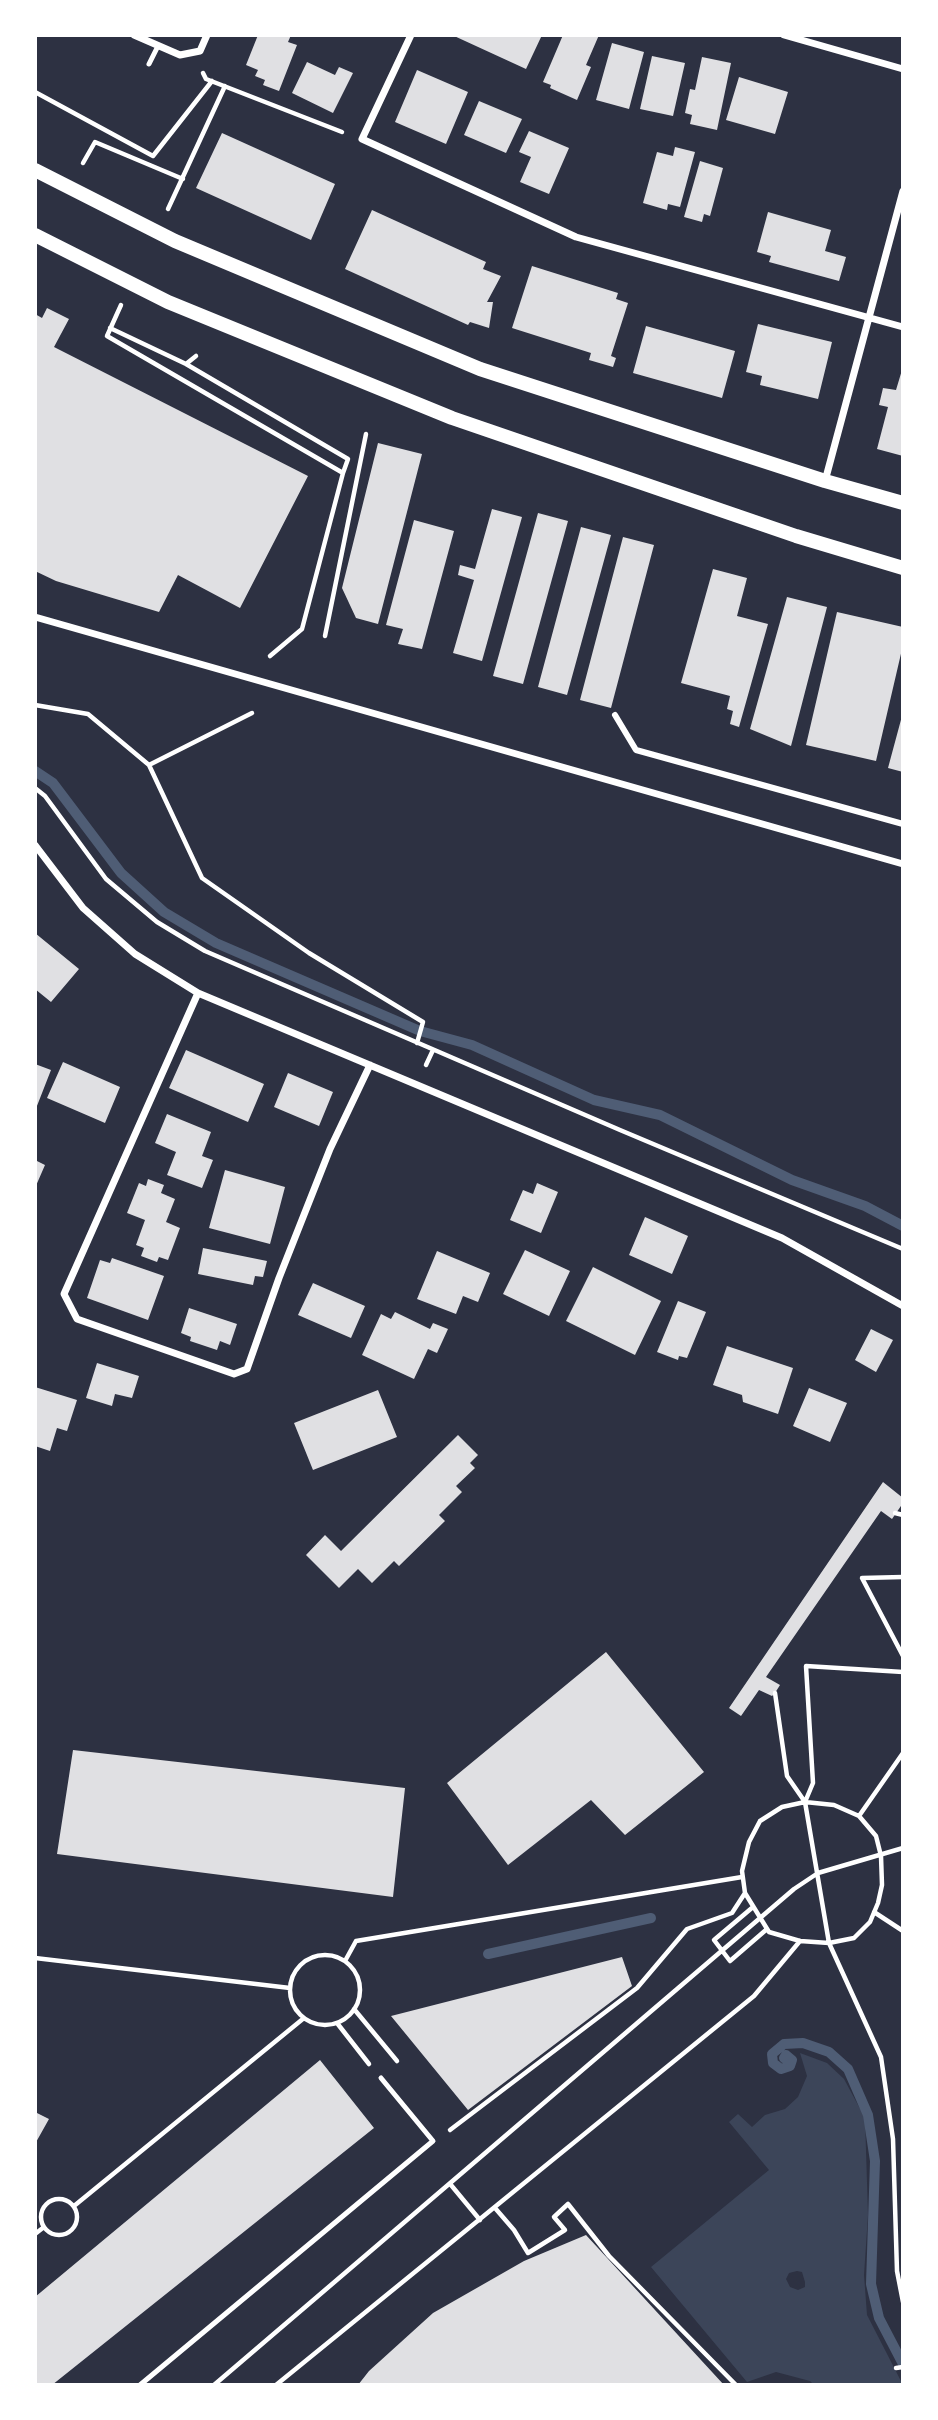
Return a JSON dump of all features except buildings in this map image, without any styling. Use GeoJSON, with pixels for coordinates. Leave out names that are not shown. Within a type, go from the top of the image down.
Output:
{"type":"FeatureCollection","features":[{"type":"Feature","properties":{"kind":"main road"},"geometry":{"type":"LineString","coordinates":[[35,170],[175,241],[480,369],[825,481],[903,503]]}},
{"type":"Feature","properties":{"kind":"main road"},"geometry":{"type":"LineString","coordinates":[[35,235],[168,302],[452,418],[796,536],[903,568]]}},
{"type":"Feature","properties":{"kind":"street"},"geometry":{"type":"LineString","coordinates":[[134,35],[180,55],[200,51],[207,35]]}},
{"type":"Feature","properties":{"kind":"street"},"geometry":{"type":"LineString","coordinates":[[411,35],[362,139],[576,237],[903,327]]}},
{"type":"Feature","properties":{"kind":"street"},"geometry":{"type":"LineString","coordinates":[[784,35],[903,69]]}},
{"type":"Feature","properties":{"kind":"street"},"geometry":{"type":"LineString","coordinates":[[825,481],[903,191]]}},
{"type":"Feature","properties":{"kind":"street"},"geometry":{"type":"LineString","coordinates":[[35,617],[903,864]]}},
{"type":"Feature","properties":{"kind":"street"},"geometry":{"type":"LineString","coordinates":[[615,715],[636,750],[903,824]]}},
{"type":"Feature","properties":{"kind":"street"},"geometry":{"type":"LineString","coordinates":[[35,845],[83,908],[135,954],[198,993],[782,1238],[903,1306]]}},
{"type":"Feature","properties":{"kind":"street"},"geometry":{"type":"LineString","coordinates":[[198,993],[64,1293],[76,1320],[234,1374],[247,1369],[279,1278],[330,1149],[370,1065]]}},
{"type":"Feature","properties":{"kind":"lane"},"geometry":{"type":"LineString","coordinates":[[149,64],[158,46]]}},
{"type":"Feature","properties":{"kind":"lane"},"geometry":{"type":"LineString","coordinates":[[140,2385],[433,2141],[381,2078]]}},
{"type":"Feature","properties":{"kind":"path"},"geometry":{"type":"LineString","coordinates":[[191,53],[206,79],[362,139]]}},
{"type":"Feature","properties":{"kind":"path"},"geometry":{"type":"LineString","coordinates":[[35,92],[153,156],[212,81]]}},
{"type":"Feature","properties":{"kind":"path"},"geometry":{"type":"LineString","coordinates":[[83,163],[95,142],[182,181],[225,86]]}},
{"type":"Feature","properties":{"kind":"path"},"geometry":{"type":"LineString","coordinates":[[139,161],[144,151]]}},
{"type":"Feature","properties":{"kind":"path"},"geometry":{"type":"LineString","coordinates":[[270,656],[302,629],[348,459],[186,365],[111,326],[107,336],[343,473]]}},
{"type":"Feature","properties":{"kind":"path"},"geometry":{"type":"LineString","coordinates":[[186,365],[196,356]]}},
{"type":"Feature","properties":{"kind":"path"},"geometry":{"type":"LineString","coordinates":[[326,636],[366,435]]}},
{"type":"Feature","properties":{"kind":"path"},"geometry":{"type":"LineString","coordinates":[[35,705],[88,714],[149,765],[202,878],[309,953],[423,1022],[417,1042]]}},
{"type":"Feature","properties":{"kind":"path"},"geometry":{"type":"LineString","coordinates":[[149,765],[252,713]]}},
{"type":"Feature","properties":{"kind":"path"},"geometry":{"type":"LineString","coordinates":[[35,788],[45,796],[106,879],[157,922],[205,951],[903,1249]]}},
{"type":"Feature","properties":{"kind":"path"},"geometry":{"type":"LineString","coordinates":[[895,1513],[903,1515]]}},
{"type":"Feature","properties":{"kind":"path"},"geometry":{"type":"LineString","coordinates":[[903,1577],[862,1578],[903,1656]]}},
{"type":"Feature","properties":{"kind":"path"},"geometry":{"type":"LineString","coordinates":[[805,1802],[813,1783],[806,1666],[903,1672]]}},
{"type":"Feature","properties":{"kind":"path"},"geometry":{"type":"LineString","coordinates":[[775,1693],[787,1776],[805,1802],[829,1943],[881,2057],[893,2139],[903,2301]]}},
{"type":"Feature","properties":{"kind":"path"},"geometry":{"type":"LineString","coordinates":[[859,1816],[903,1753]]}},
{"type":"Feature","properties":{"kind":"path"},"geometry":{"type":"LineString","coordinates":[[805,1802],[834,1805],[859,1816],[876,1836],[881,1856],[882,1885],[870,1922],[854,1938],[829,1943],[800,1941],[767,1929],[745,1893],[741,1871],[749,1842],[760,1821],[782,1807],[805,1802]]}},
{"type":"Feature","properties":{"kind":"path"},"geometry":{"type":"LineString","coordinates":[[214,2385],[794,1889],[818,1873],[903,1848]]}},
{"type":"Feature","properties":{"kind":"path"},"geometry":{"type":"LineString","coordinates":[[345,1961],[356,1941],[742,1877]]}},
{"type":"Feature","properties":{"kind":"path"},"geometry":{"type":"LineString","coordinates":[[433,2141],[637,1988],[687,1929],[732,1913],[745,1893]]}},
{"type":"Feature","properties":{"kind":"path"},"geometry":{"type":"LineString","coordinates":[[753,1907],[714,1940],[730,1961],[767,1929]]}},
{"type":"Feature","properties":{"kind":"path"},"geometry":{"type":"LineString","coordinates":[[874,1912],[903,1931]]}},
{"type":"Feature","properties":{"kind":"path"},"geometry":{"type":"LineString","coordinates":[[276,2385],[754,1996],[800,1941]]}},
{"type":"Feature","properties":{"kind":"path"},"geometry":{"type":"LineString","coordinates":[[317,1955],[329,1955],[345,1961],[357,1975],[359,1998],[354,2009],[337,2023],[314,2023],[304,2018],[291,2000],[292,1978],[307,1960],[317,1955]]}},
{"type":"Feature","properties":{"kind":"path"},"geometry":{"type":"LineString","coordinates":[[35,1958],[290,1988]]}},
{"type":"Feature","properties":{"kind":"path"},"geometry":{"type":"LineString","coordinates":[[74,2206],[304,2018]]}},
{"type":"Feature","properties":{"kind":"path"},"geometry":{"type":"LineString","coordinates":[[337,2023],[381,2078]]}},
{"type":"Feature","properties":{"kind":"path"},"geometry":{"type":"LineString","coordinates":[[893,2139],[903,2136]]}},
{"type":"Feature","properties":{"kind":"path"},"geometry":{"type":"LineString","coordinates":[[451,2185],[480,2220]]}},
{"type":"Feature","properties":{"kind":"path"},"geometry":{"type":"LineString","coordinates":[[35,2234],[42,2211],[49,2202],[59,2199],[74,2206]]}},
{"type":"Feature","properties":{"kind":"path"},"geometry":{"type":"LineString","coordinates":[[495,2208],[514,2230],[528,2253],[565,2230],[554,2217],[568,2204],[609,2256],[736,2385]]}},
{"type":"Feature","properties":{"kind":"path"},"geometry":{"type":"LineString","coordinates":[[40,2224],[55,2234],[67,2233],[72,2230],[77,2218],[74,2206]]}},
{"type":"Feature","properties":{"kind":"path"},"geometry":{"type":"LineString","coordinates":[[896,2368],[903,2367]]}},
{"type":"Feature","properties":{"kind":"shaded area"},"geometry":{"type":"Polygon","coordinates":[[[800,2053],[827,2063],[844,2079],[865,2118],[868,2215],[864,2275],[867,2315],[903,2385],[814,2385],[810,2381],[776,2372],[747,2382],[651,2267],[769,2170],[729,2122],[738,2114],[752,2127],[765,2115],[785,2109],[798,2097],[807,2076],[800,2053]],[[802,2272],[789,2273],[786,2279],[790,2287],[798,2290],[805,2287],[802,2272]]]}},
{"type":"Feature","properties":{"kind":"waterway"},"geometry":{"type":"LineString","coordinates":[[35,771],[53,783],[121,873],[164,912],[216,943],[420,1031],[472,1045],[594,1100],[660,1115],[792,1180],[865,1206],[903,1226]]}},
{"type":"Feature","properties":{"kind":"waterway"},"geometry":{"type":"LineString","coordinates":[[488,1954],[651,1918]]}},
{"type":"Feature","properties":{"kind":"waterway"},"geometry":{"type":"LineString","coordinates":[[784,2058],[786,2055],[792,2060],[790,2066],[781,2069],[773,2063],[772,2054],[784,2044],[803,2043],[829,2052],[848,2069],[868,2115],[875,2161],[871,2284],[879,2318],[903,2364]]}}]}
